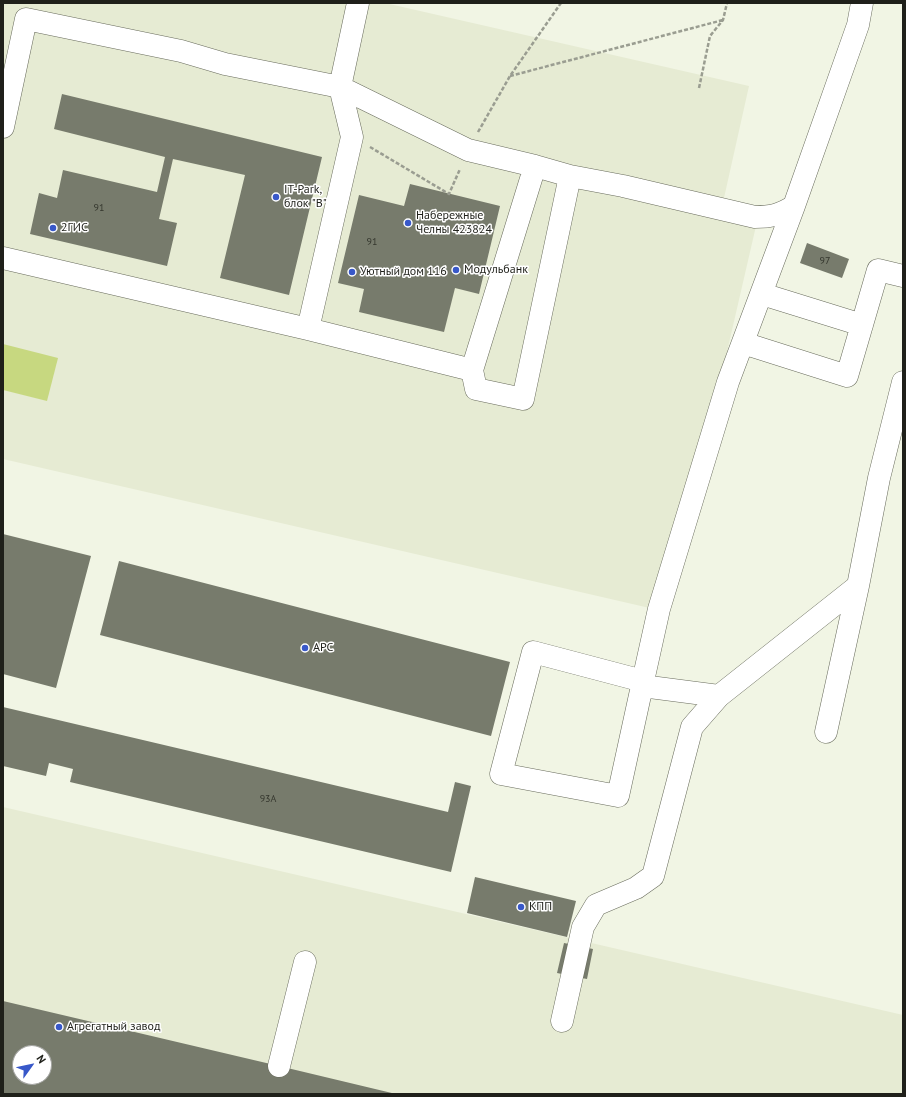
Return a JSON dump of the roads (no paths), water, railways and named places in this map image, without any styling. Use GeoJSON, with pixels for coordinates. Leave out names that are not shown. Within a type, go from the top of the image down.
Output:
{"type":"FeatureCollection","features":[{"type":"Feature","properties":{"kind":"lane"},"geometry":{"type":"LineString","coordinates":[[308,329],[352,137],[340,87],[358,3]]}},
{"type":"Feature","properties":{"kind":"lane"},"geometry":{"type":"LineString","coordinates":[[719,696],[642,684],[533,652],[501,774],[618,796],[642,684],[658,609],[728,382],[762,294],[858,25],[862,3]]}},
{"type":"Feature","properties":{"kind":"lane"},"geometry":{"type":"LineString","coordinates":[[3,128],[26,19],[181,51],[225,64],[340,87],[468,150],[570,176],[623,186],[755,217],[771,217],[783,213],[794,206]]}},
{"type":"Feature","properties":{"kind":"lane"},"geometry":{"type":"LineString","coordinates":[[535,166],[472,370],[476,389],[523,400],[570,176]]}},
{"type":"Feature","properties":{"kind":"lane"},"geometry":{"type":"LineString","coordinates":[[3,258],[308,329],[472,370]]}},
{"type":"Feature","properties":{"kind":"lane"},"geometry":{"type":"LineString","coordinates":[[743,343],[847,376],[878,270],[903,276]]}},
{"type":"Feature","properties":{"kind":"lane"},"geometry":{"type":"LineString","coordinates":[[762,294],[862,325]]}},
{"type":"Feature","properties":{"kind":"lane"},"geometry":{"type":"LineString","coordinates":[[826,732],[880,478],[903,382]]}},
{"type":"Feature","properties":{"kind":"lane"},"geometry":{"type":"LineString","coordinates":[[562,1021],[583,927],[596,905],[636,888],[653,876],[692,726],[719,696],[858,586]]}},
{"type":"Feature","properties":{"kind":"lane"},"geometry":{"type":"LineString","coordinates":[[279,1066],[305,962]]}},
{"type":"Feature","properties":{"kind":"place","name":"IT-Park, блок \"В\""},"geometry":{"type":"Point","coordinates":[276,197]}},
{"type":"Feature","properties":{"kind":"place","name":"Набережные Челны 423824"},"geometry":{"type":"Point","coordinates":[408,223]}},
{"type":"Feature","properties":{"kind":"place","name":"2ГИС"},"geometry":{"type":"Point","coordinates":[53,228]}},
{"type":"Feature","properties":{"kind":"place","name":"Модульбанк"},"geometry":{"type":"Point","coordinates":[456,270]}},
{"type":"Feature","properties":{"kind":"place","name":"Уютный дом 116"},"geometry":{"type":"Point","coordinates":[352,272]}},
{"type":"Feature","properties":{"kind":"place","name":"АРС"},"geometry":{"type":"Point","coordinates":[305,648]}},
{"type":"Feature","properties":{"kind":"place","name":"КПП"},"geometry":{"type":"Point","coordinates":[521,907]}},
{"type":"Feature","properties":{"kind":"place","name":"Агрегатный завод"},"geometry":{"type":"Point","coordinates":[59,1027]}}]}
